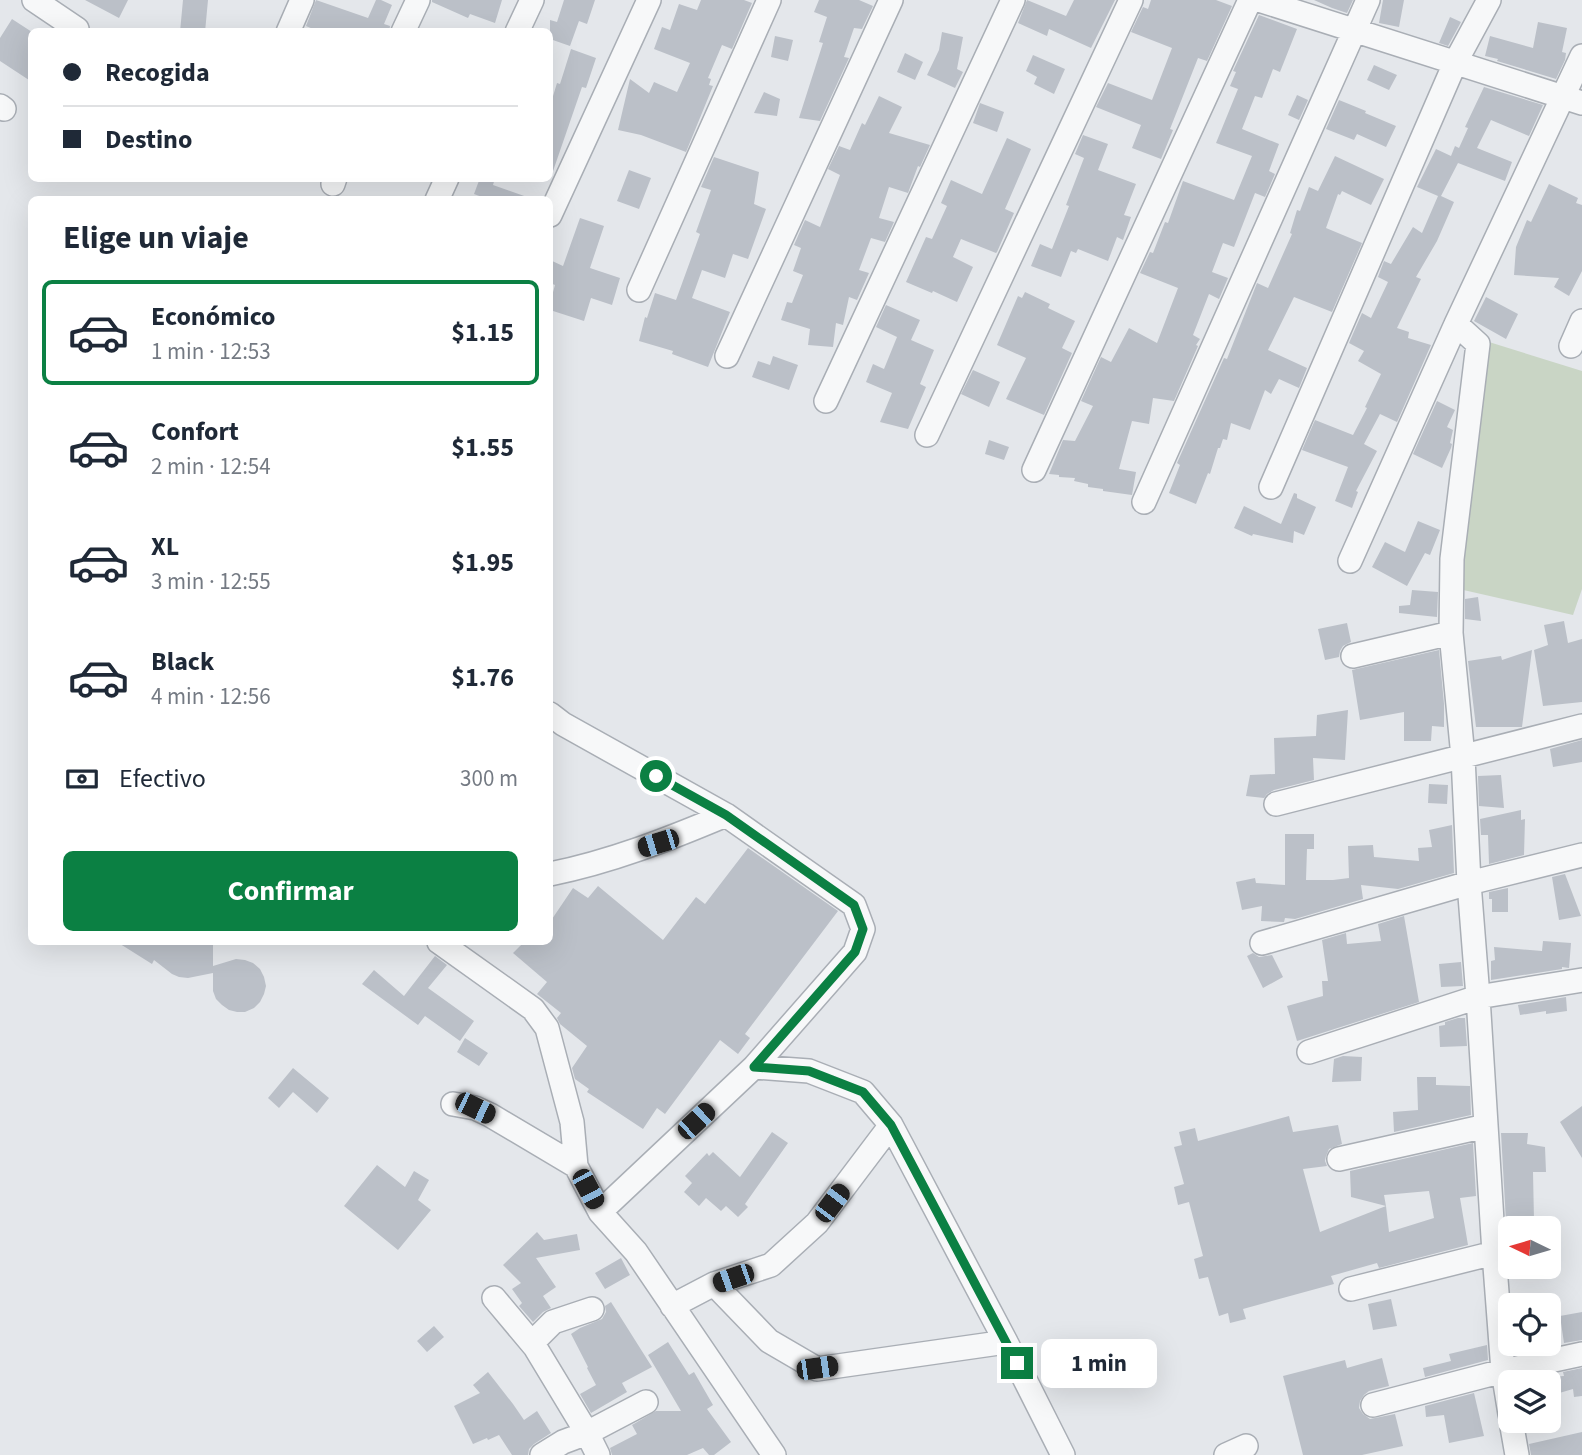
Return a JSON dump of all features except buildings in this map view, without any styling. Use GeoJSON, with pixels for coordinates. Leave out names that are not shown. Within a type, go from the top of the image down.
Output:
{"type":"FeatureCollection","features":[{"type":"Feature","properties":{"kind":"street"},"geometry":{"type":"LineString","coordinates":[[34,0],[76,28]]}},
{"type":"Feature","properties":{"kind":"street"},"geometry":{"type":"LineString","coordinates":[[290,28],[302,0]]}},
{"type":"Feature","properties":{"kind":"street"},"geometry":{"type":"LineString","coordinates":[[405,28],[418,0]]}},
{"type":"Feature","properties":{"kind":"street"},"geometry":{"type":"LineString","coordinates":[[519,28],[532,0]]}},
{"type":"Feature","properties":{"kind":"street"},"geometry":{"type":"LineString","coordinates":[[553,208],[649,0]]}},
{"type":"Feature","properties":{"kind":"street"},"geometry":{"type":"LineString","coordinates":[[639,290],[769,0]]}},
{"type":"Feature","properties":{"kind":"street"},"geometry":{"type":"LineString","coordinates":[[727,356],[891,0]]}},
{"type":"Feature","properties":{"kind":"street"},"geometry":{"type":"LineString","coordinates":[[826,401],[1013,0]]}},
{"type":"Feature","properties":{"kind":"street"},"geometry":{"type":"LineString","coordinates":[[927,435],[1131,0]]}},
{"type":"Feature","properties":{"kind":"street"},"geometry":{"type":"LineString","coordinates":[[1034,470],[1250,0]]}},
{"type":"Feature","properties":{"kind":"street"},"geometry":{"type":"LineString","coordinates":[[1259,0],[1572,101]]}},
{"type":"Feature","properties":{"kind":"street"},"geometry":{"type":"LineString","coordinates":[[1144,502],[1368,0]]}},
{"type":"Feature","properties":{"kind":"street"},"geometry":{"type":"LineString","coordinates":[[1271,487],[1455,64],[1489,0]]}},
{"type":"Feature","properties":{"kind":"street"},"geometry":{"type":"LineString","coordinates":[[1350,561],[1456,324],[1572,101],[1582,56]]}},
{"type":"Feature","properties":{"kind":"street"},"geometry":{"type":"LineString","coordinates":[[1571,346],[1582,321]]}},
{"type":"Feature","properties":{"kind":"street"},"geometry":{"type":"LineString","coordinates":[[1456,324],[1478,344],[1452,559],[1451,633],[1463,757],[1469,883],[1503,1370]]}},
{"type":"Feature","properties":{"kind":"street"},"geometry":{"type":"LineString","coordinates":[[1353,656],[1451,633]]}},
{"type":"Feature","properties":{"kind":"street"},"geometry":{"type":"LineString","coordinates":[[553,716],[726,815],[854,905],[863,929],[855,952],[754,1067],[600,1212]]}},
{"type":"Feature","properties":{"kind":"street"},"geometry":{"type":"LineString","coordinates":[[1276,804],[1582,726]]}},
{"type":"Feature","properties":{"kind":"street"},"geometry":{"type":"LineString","coordinates":[[553,873],[658,843],[726,815]]}},
{"type":"Feature","properties":{"kind":"street"},"geometry":{"type":"LineString","coordinates":[[1262,943],[1469,883],[1582,855]]}},
{"type":"Feature","properties":{"kind":"street"},"geometry":{"type":"LineString","coordinates":[[443,945],[533,1009],[547,1028],[572,1122],[576,1166],[600,1212],[636,1252],[774,1455]]}},
{"type":"Feature","properties":{"kind":"street"},"geometry":{"type":"LineString","coordinates":[[1309,1052],[1478,998],[1582,980]]}},
{"type":"Feature","properties":{"kind":"street"},"geometry":{"type":"LineString","coordinates":[[754,1067],[809,1071],[863,1092],[891,1125],[1067,1452]]}},
{"type":"Feature","properties":{"kind":"street"},"geometry":{"type":"LineString","coordinates":[[453,1104],[475,1108],[490,1115],[576,1166]]}},
{"type":"Feature","properties":{"kind":"street"},"geometry":{"type":"LineString","coordinates":[[672,1306],[714,1284],[771,1265],[817,1223],[891,1125]]}},
{"type":"Feature","properties":{"kind":"street"},"geometry":{"type":"LineString","coordinates":[[1339,1160],[1486,1126]]}},
{"type":"Feature","properties":{"kind":"street"},"geometry":{"type":"LineString","coordinates":[[1351,1289],[1494,1253]]}},
{"type":"Feature","properties":{"kind":"street"},"geometry":{"type":"LineString","coordinates":[[714,1284],[769,1341],[817,1368],[1006,1342]]}},
{"type":"Feature","properties":{"kind":"street"},"geometry":{"type":"LineString","coordinates":[[494,1298],[532,1343],[598,1455]]}},
{"type":"Feature","properties":{"kind":"street"},"geometry":{"type":"LineString","coordinates":[[532,1343],[553,1322],[592,1309]]}},
{"type":"Feature","properties":{"kind":"street"},"geometry":{"type":"LineString","coordinates":[[1508,1370],[1582,1354]]}},
{"type":"Feature","properties":{"kind":"street"},"geometry":{"type":"LineString","coordinates":[[1373,1405],[1498,1372]]}},
{"type":"Feature","properties":{"kind":"street"},"geometry":{"type":"LineString","coordinates":[[542,1455],[646,1402]]}},
{"type":"Feature","properties":{"kind":"street"},"geometry":{"type":"LineString","coordinates":[[1513,1433],[1517,1455]]}},
{"type":"Feature","properties":{"kind":"green space"},"geometry":{"type":"Polygon","coordinates":[[[1489,342],[1582,371],[1582,589],[1573,615],[1459,589],[1489,342]]]}},
{"type":"Feature","properties":{"kind":"route"},"geometry":{"type":"LineString","coordinates":[[656,776],[726,815],[854,905],[863,929],[855,952],[754,1067],[809,1071],[863,1092],[891,1125],[1017,1363]]}}]}
